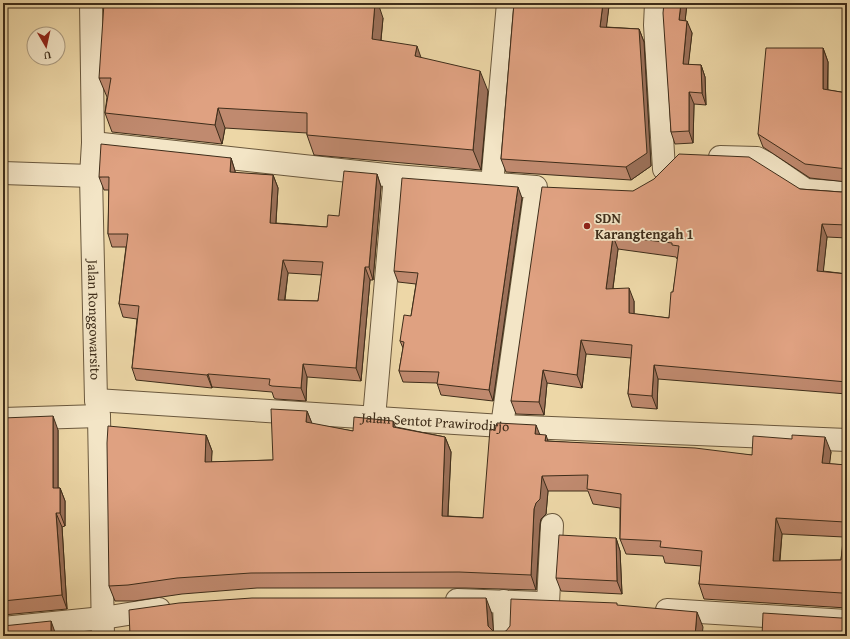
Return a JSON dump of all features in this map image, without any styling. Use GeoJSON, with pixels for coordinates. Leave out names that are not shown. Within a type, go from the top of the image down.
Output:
{"type":"FeatureCollection","features":[{"type":"Feature","properties":{"kind":"street","name":"Jalan Ronggowarsito"},"geometry":{"type":"LineString","coordinates":[[91,3],[93,143],[91,176],[103,627]]}},
{"type":"Feature","properties":{"kind":"street"},"geometry":{"type":"LineString","coordinates":[[492,184],[508,3]]}},
{"type":"Feature","properties":{"kind":"street"},"geometry":{"type":"LineString","coordinates":[[656,3],[664,169]]}},
{"type":"Feature","properties":{"kind":"street"},"geometry":{"type":"LineString","coordinates":[[93,143],[395,176],[558,189]]}},
{"type":"Feature","properties":{"kind":"street"},"geometry":{"type":"LineString","coordinates":[[648,185],[677,157],[757,158],[806,190],[847,193]]}},
{"type":"Feature","properties":{"kind":"street"},"geometry":{"type":"LineString","coordinates":[[3,173],[91,176]]}},
{"type":"Feature","properties":{"kind":"street"},"geometry":{"type":"LineString","coordinates":[[374,418],[395,176]]}},
{"type":"Feature","properties":{"kind":"street"},"geometry":{"type":"LineString","coordinates":[[502,426],[536,187]]}},
{"type":"Feature","properties":{"kind":"street","name":"Jalan Sentot Prawirodirjo"},"geometry":{"type":"LineString","coordinates":[[3,419],[98,408],[374,418],[502,426],[847,440]]}},
{"type":"Feature","properties":{"kind":"street"},"geometry":{"type":"LineString","coordinates":[[548,603],[552,525]]}},
{"type":"Feature","properties":{"kind":"street"},"geometry":{"type":"LineString","coordinates":[[434,600],[569,604]]}},
{"type":"Feature","properties":{"kind":"street"},"geometry":{"type":"LineString","coordinates":[[504,601],[505,636]]}},
{"type":"Feature","properties":{"kind":"street"},"geometry":{"type":"LineString","coordinates":[[3,628],[103,627],[176,607]]}},
{"type":"Feature","properties":{"kind":"street"},"geometry":{"type":"LineString","coordinates":[[644,608],[847,621]]}},
{"type":"Feature","properties":{"kind":"building"},"geometry":{"type":"Polygon","coordinates":[[[104,3],[375,3],[372,39],[417,46],[415,56],[480,71],[473,150],[307,135],[307,113],[218,108],[215,125],[105,113],[111,78],[99,78],[104,3]]]}},
{"type":"Feature","properties":{"kind":"building"},"geometry":{"type":"Polygon","coordinates":[[[514,3],[603,3],[600,27],[639,29],[647,153],[626,167],[501,159],[514,3]]]}},
{"type":"Feature","properties":{"kind":"building"},"geometry":{"type":"Polygon","coordinates":[[[664,3],[681,3],[679,20],[687,21],[683,64],[701,65],[702,93],[689,92],[689,131],[671,132],[663,13],[664,3]]]}},
{"type":"Feature","properties":{"kind":"building"},"geometry":{"type":"Polygon","coordinates":[[[766,48],[823,48],[823,89],[847,93],[847,169],[805,164],[758,134],[766,48]]]}},
{"type":"Feature","properties":{"kind":"building"},"geometry":{"type":"Polygon","coordinates":[[[101,144],[231,158],[230,172],[273,175],[270,223],[327,227],[328,215],[339,216],[344,171],[377,174],[369,267],[365,267],[356,368],[303,364],[301,388],[272,386],[269,385],[270,379],[132,368],[139,306],[119,304],[128,234],[108,234],[109,177],[99,177],[101,144]],[[283,260],[278,300],[318,301],[323,262],[283,260]]]}},
{"type":"Feature","properties":{"kind":"building"},"geometry":{"type":"Polygon","coordinates":[[[679,154],[749,157],[800,189],[841,192],[847,191],[847,225],[822,224],[817,271],[847,274],[847,382],[654,365],[652,396],[628,394],[632,345],[581,340],[577,375],[543,370],[539,402],[511,401],[542,187],[633,191],[654,179],[679,154]],[[613,236],[606,289],[629,288],[629,313],[669,318],[671,292],[673,292],[679,246],[672,245],[672,243],[613,236]]]}},
{"type":"Feature","properties":{"kind":"building"},"geometry":{"type":"Polygon","coordinates":[[[402,178],[518,187],[489,390],[437,384],[439,372],[399,371],[404,342],[400,341],[404,315],[411,316],[418,273],[394,271],[402,178]]]}},
{"type":"Feature","properties":{"kind":"building"},"geometry":{"type":"Polygon","coordinates":[[[271,409],[307,411],[306,422],[353,431],[354,417],[393,421],[393,427],[445,437],[442,516],[483,518],[490,429],[495,430],[497,423],[536,425],[535,434],[546,435],[545,441],[695,448],[752,455],[753,436],[792,439],[792,435],[825,437],[822,463],[847,465],[847,595],[842,593],[699,584],[702,551],[660,547],[661,541],[620,539],[621,494],[587,489],[588,475],[542,476],[540,499],[536,503],[534,509],[531,575],[459,572],[251,573],[177,578],[128,585],[109,586],[108,426],[206,435],[205,462],[273,460],[271,409]],[[776,518],[773,561],[841,560],[845,522],[776,518]]]}},
{"type":"Feature","properties":{"kind":"building"},"geometry":{"type":"Polygon","coordinates":[[[53,416],[53,488],[60,488],[60,513],[56,513],[62,595],[3,601],[3,418],[53,416]]]}},
{"type":"Feature","properties":{"kind":"building"},"geometry":{"type":"Polygon","coordinates":[[[559,535],[616,538],[617,581],[556,578],[559,535]]]}},
{"type":"Feature","properties":{"kind":"building"},"geometry":{"type":"Polygon","coordinates":[[[252,598],[486,598],[488,626],[493,631],[499,633],[506,631],[510,626],[511,599],[617,603],[617,605],[697,612],[695,636],[130,636],[129,610],[179,603],[252,598]]]}},
{"type":"Feature","properties":{"kind":"building"},"geometry":{"type":"Polygon","coordinates":[[[763,613],[841,618],[847,617],[847,636],[762,636],[763,613]]]}},
{"type":"Feature","properties":{"kind":"building"},"geometry":{"type":"Polygon","coordinates":[[[51,621],[51,636],[3,636],[3,626],[51,621]]]}},
{"type":"Feature","properties":{"kind":"place","name":"SDN Karangtengah 1"},"geometry":{"type":"Point","coordinates":[587,226]}}]}
